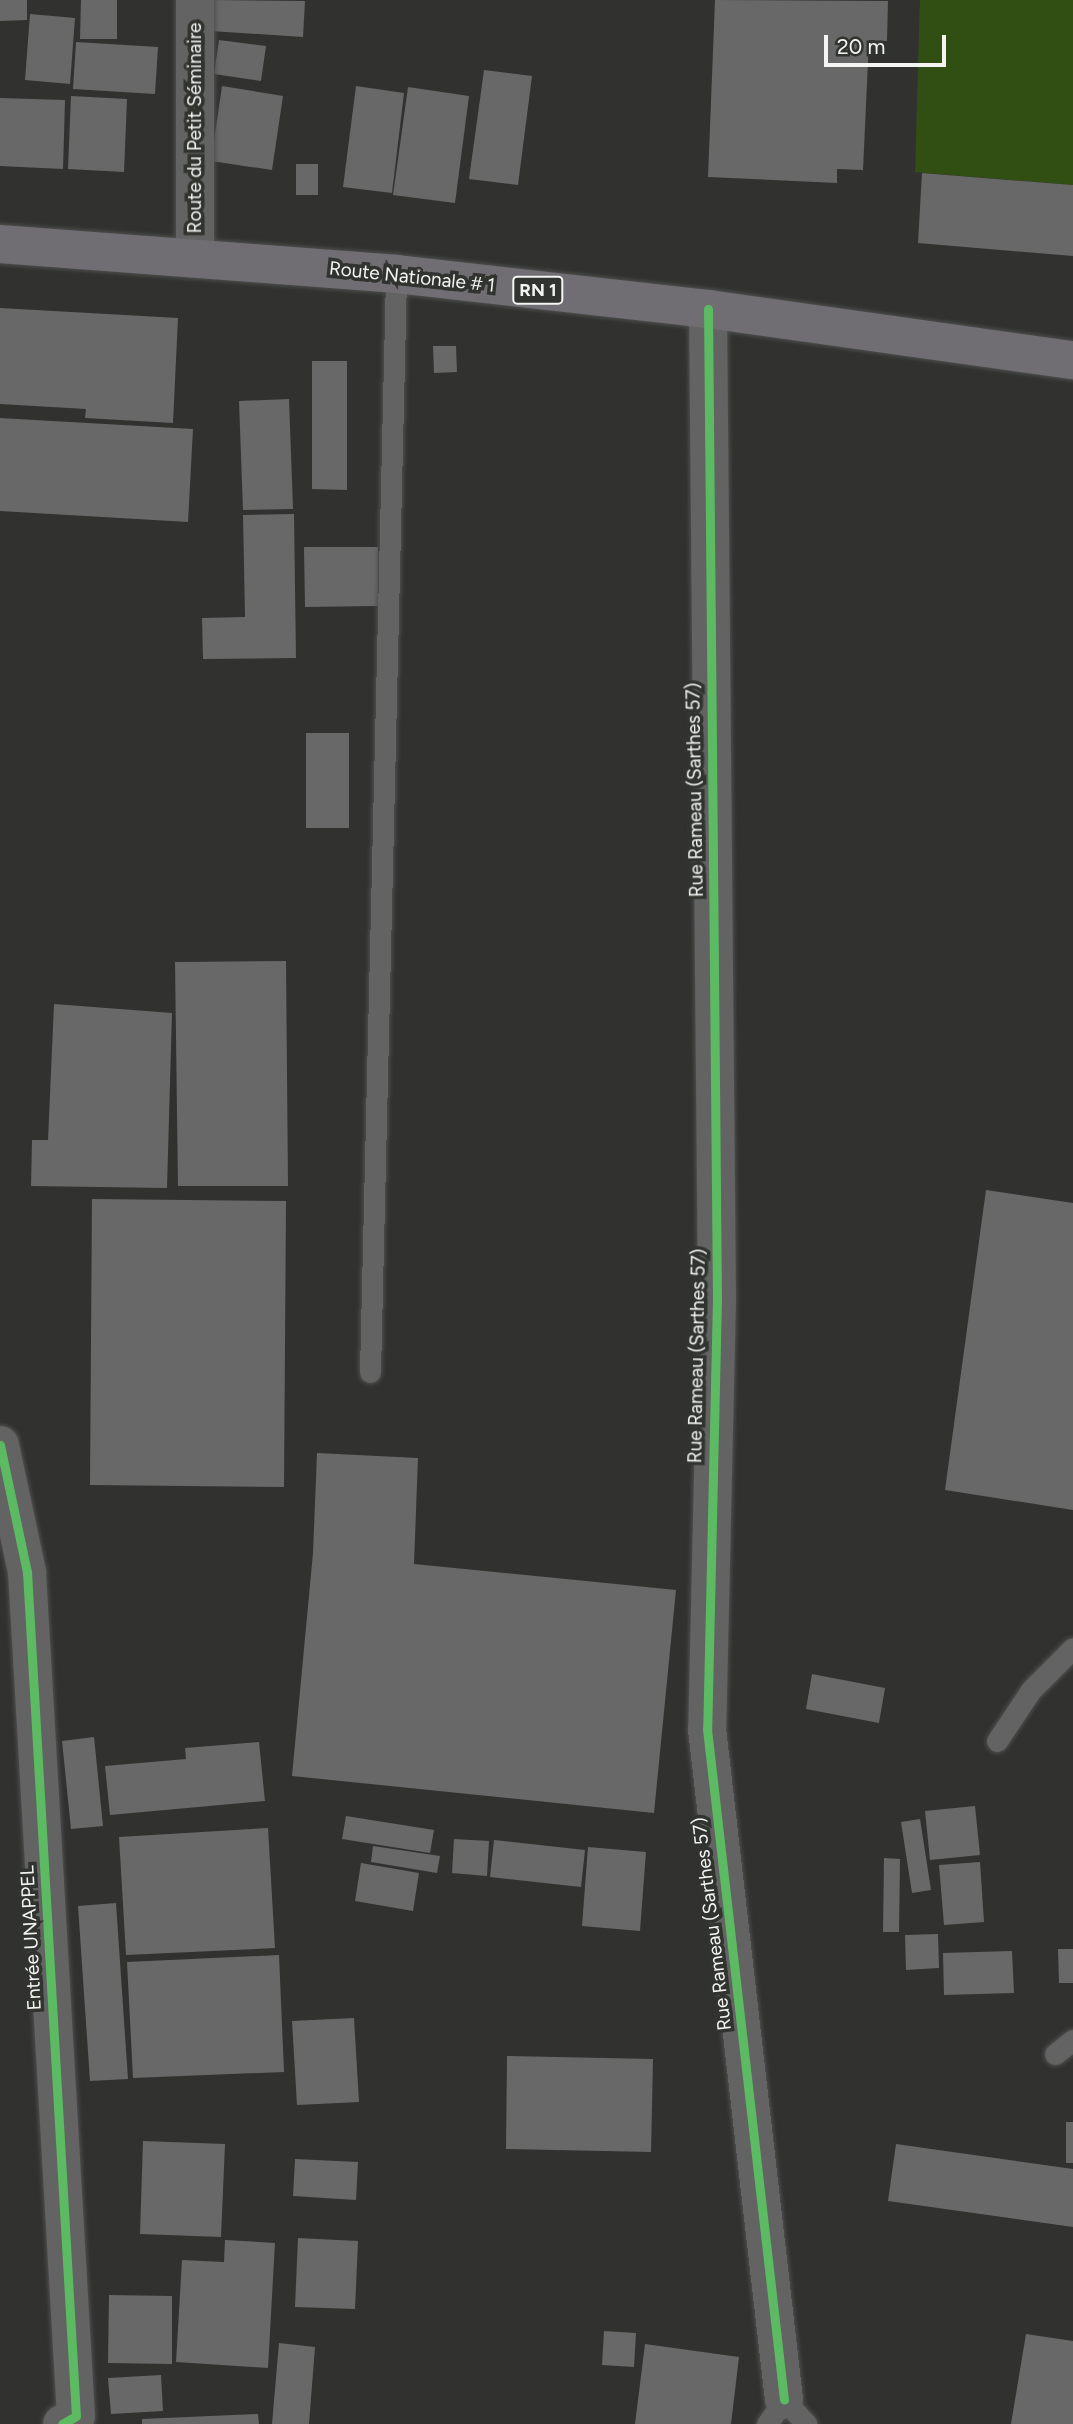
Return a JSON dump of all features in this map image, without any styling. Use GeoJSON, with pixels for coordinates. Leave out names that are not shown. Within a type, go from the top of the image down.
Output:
{"type":"FeatureCollection","features":[{"type":"Feature","properties":{"kind":"main road","name":"Route Nationale # 1"},"geometry":{"type":"LineString","coordinates":[[0,244],[195,256],[396,274],[708,309],[1073,360]]}},
{"type":"Feature","properties":{"kind":"street","name":"Route du Petit Séminaire"},"geometry":{"type":"LineString","coordinates":[[195,0],[195,256]]}},
{"type":"Feature","properties":{"kind":"street","name":"Rue Rameau (Sarthes 57)"},"geometry":{"type":"LineString","coordinates":[[708,309],[718,1298],[707,1729],[786,2416]]}},
{"type":"Feature","properties":{"kind":"street","name":"Entrée UNAPPEL"},"geometry":{"type":"LineString","coordinates":[[0,1445],[14,1573],[76,2416],[62,2424]]}},
{"type":"Feature","properties":{"kind":"lane"},"geometry":{"type":"LineString","coordinates":[[370,1372],[396,274]]}},
{"type":"Feature","properties":{"kind":"lane"},"geometry":{"type":"LineString","coordinates":[[997,1741],[1031,1690],[1073,1648]]}},
{"type":"Feature","properties":{"kind":"lane"},"geometry":{"type":"LineString","coordinates":[[1055,2054],[1073,2040]]}},
{"type":"Feature","properties":{"kind":"green space"},"geometry":{"type":"Polygon","coordinates":[[[920,0],[1073,0],[1073,185],[915,172],[920,0]]]}},
{"type":"Feature","properties":{"kind":"building"},"geometry":{"type":"Polygon","coordinates":[[[0,0],[27,0],[27,20],[0,21],[0,0]]]}},
{"type":"Feature","properties":{"kind":"building"},"geometry":{"type":"Polygon","coordinates":[[[81,0],[117,0],[117,39],[80,39],[81,0]]]}},
{"type":"Feature","properties":{"kind":"building"},"geometry":{"type":"Polygon","coordinates":[[[212,0],[305,1],[303,37],[210,31],[212,0]]]}},
{"type":"Feature","properties":{"kind":"building"},"geometry":{"type":"Polygon","coordinates":[[[715,0],[888,1],[887,41],[869,40],[863,170],[837,169],[837,183],[708,177],[715,0]]]}},
{"type":"Feature","properties":{"kind":"building"},"geometry":{"type":"Polygon","coordinates":[[[30,14],[75,18],[70,84],[25,80],[30,14]]]}},
{"type":"Feature","properties":{"kind":"building"},"geometry":{"type":"Polygon","coordinates":[[[219,40],[266,46],[261,81],[214,74],[219,40]]]}},
{"type":"Feature","properties":{"kind":"building"},"geometry":{"type":"Polygon","coordinates":[[[76,42],[158,47],[155,94],[73,89],[76,42]]]}},
{"type":"Feature","properties":{"kind":"building"},"geometry":{"type":"Polygon","coordinates":[[[484,70],[532,76],[518,185],[469,179],[484,70]]]}},
{"type":"Feature","properties":{"kind":"building"},"geometry":{"type":"Polygon","coordinates":[[[222,86],[283,96],[272,170],[211,161],[222,86]]]}},
{"type":"Feature","properties":{"kind":"building"},"geometry":{"type":"Polygon","coordinates":[[[356,86],[404,93],[392,193],[343,187],[356,86]]]}},
{"type":"Feature","properties":{"kind":"building"},"geometry":{"type":"Polygon","coordinates":[[[408,87],[469,96],[455,203],[393,195],[408,87]]]}},
{"type":"Feature","properties":{"kind":"building"},"geometry":{"type":"Polygon","coordinates":[[[71,96],[127,99],[124,172],[68,169],[71,96]]]}},
{"type":"Feature","properties":{"kind":"building"},"geometry":{"type":"Polygon","coordinates":[[[0,98],[65,100],[63,169],[0,166],[0,98]]]}},
{"type":"Feature","properties":{"kind":"building"},"geometry":{"type":"Polygon","coordinates":[[[296,164],[318,164],[318,195],[296,195],[296,164]]]}},
{"type":"Feature","properties":{"kind":"building"},"geometry":{"type":"Polygon","coordinates":[[[922,173],[1073,185],[1073,256],[918,243],[922,173]]]}},
{"type":"Feature","properties":{"kind":"building"},"geometry":{"type":"Polygon","coordinates":[[[0,308],[178,318],[173,423],[85,418],[86,409],[0,404],[0,308]]]}},
{"type":"Feature","properties":{"kind":"building"},"geometry":{"type":"Polygon","coordinates":[[[433,346],[456,346],[457,372],[434,373],[433,346]]]}},
{"type":"Feature","properties":{"kind":"building"},"geometry":{"type":"Polygon","coordinates":[[[312,361],[347,361],[347,490],[312,489],[312,361]]]}},
{"type":"Feature","properties":{"kind":"building"},"geometry":{"type":"Polygon","coordinates":[[[289,399],[293,509],[243,510],[239,401],[289,399]]]}},
{"type":"Feature","properties":{"kind":"building"},"geometry":{"type":"Polygon","coordinates":[[[0,418],[193,429],[188,522],[0,511],[0,418]]]}},
{"type":"Feature","properties":{"kind":"building"},"geometry":{"type":"Polygon","coordinates":[[[294,514],[296,658],[203,659],[202,618],[245,617],[243,515],[294,514]]]}},
{"type":"Feature","properties":{"kind":"building"},"geometry":{"type":"Polygon","coordinates":[[[304,547],[378,547],[378,606],[305,607],[304,547]]]}},
{"type":"Feature","properties":{"kind":"building"},"geometry":{"type":"Polygon","coordinates":[[[306,733],[349,733],[349,828],[306,828],[306,733]]]}},
{"type":"Feature","properties":{"kind":"building"},"geometry":{"type":"Polygon","coordinates":[[[286,961],[288,1186],[178,1186],[175,962],[286,961]]]}},
{"type":"Feature","properties":{"kind":"building"},"geometry":{"type":"Polygon","coordinates":[[[54,1004],[172,1013],[167,1188],[31,1186],[32,1140],[48,1140],[54,1004]]]}},
{"type":"Feature","properties":{"kind":"building"},"geometry":{"type":"Polygon","coordinates":[[[986,1190],[1073,1203],[1073,1510],[945,1490],[986,1190]]]}},
{"type":"Feature","properties":{"kind":"building"},"geometry":{"type":"Polygon","coordinates":[[[92,1199],[286,1201],[284,1487],[90,1485],[92,1199]]]}},
{"type":"Feature","properties":{"kind":"building"},"geometry":{"type":"Polygon","coordinates":[[[317,1453],[418,1458],[414,1564],[676,1590],[654,1813],[292,1776],[313,1553],[317,1453]]]}},
{"type":"Feature","properties":{"kind":"building"},"geometry":{"type":"Polygon","coordinates":[[[812,1674],[885,1688],[879,1723],[806,1709],[812,1674]]]}},
{"type":"Feature","properties":{"kind":"building"},"geometry":{"type":"Polygon","coordinates":[[[94,1737],[103,1826],[71,1829],[62,1741],[94,1737]]]}},
{"type":"Feature","properties":{"kind":"building"},"geometry":{"type":"Polygon","coordinates":[[[259,1742],[265,1801],[110,1815],[105,1766],[186,1759],[185,1748],[259,1742]]]}},
{"type":"Feature","properties":{"kind":"building"},"geometry":{"type":"Polygon","coordinates":[[[975,1806],[980,1855],[930,1860],[925,1811],[975,1806]]]}},
{"type":"Feature","properties":{"kind":"building"},"geometry":{"type":"Polygon","coordinates":[[[346,1816],[434,1830],[430,1853],[342,1839],[346,1816]]]}},
{"type":"Feature","properties":{"kind":"building"},"geometry":{"type":"Polygon","coordinates":[[[920,1819],[931,1890],[912,1893],[901,1822],[920,1819]]]}},
{"type":"Feature","properties":{"kind":"building"},"geometry":{"type":"Polygon","coordinates":[[[268,1828],[275,1948],[126,1955],[119,1837],[268,1828]]]}},
{"type":"Feature","properties":{"kind":"building"},"geometry":{"type":"Polygon","coordinates":[[[454,1839],[489,1841],[487,1876],[452,1873],[454,1839]]]}},
{"type":"Feature","properties":{"kind":"building"},"geometry":{"type":"Polygon","coordinates":[[[494,1840],[585,1850],[581,1887],[490,1877],[494,1840]]]}},
{"type":"Feature","properties":{"kind":"building"},"geometry":{"type":"Polygon","coordinates":[[[373,1846],[440,1856],[437,1873],[371,1862],[373,1846]]]}},
{"type":"Feature","properties":{"kind":"building"},"geometry":{"type":"Polygon","coordinates":[[[588,1847],[646,1852],[640,1931],[582,1926],[588,1847]]]}},
{"type":"Feature","properties":{"kind":"building"},"geometry":{"type":"Polygon","coordinates":[[[884,1858],[900,1859],[899,1932],[883,1932],[884,1858]]]}},
{"type":"Feature","properties":{"kind":"building"},"geometry":{"type":"Polygon","coordinates":[[[980,1862],[984,1922],[944,1925],[939,1865],[980,1862]]]}},
{"type":"Feature","properties":{"kind":"building"},"geometry":{"type":"Polygon","coordinates":[[[361,1863],[419,1873],[413,1911],[355,1901],[361,1863]]]}},
{"type":"Feature","properties":{"kind":"building"},"geometry":{"type":"Polygon","coordinates":[[[116,1903],[128,2079],[90,2081],[78,1906],[116,1903]]]}},
{"type":"Feature","properties":{"kind":"building"},"geometry":{"type":"Polygon","coordinates":[[[938,1934],[939,1968],[906,1970],[905,1935],[938,1934]]]}},
{"type":"Feature","properties":{"kind":"building"},"geometry":{"type":"Polygon","coordinates":[[[1058,1949],[1073,1949],[1073,1983],[1059,1983],[1058,1949]]]}},
{"type":"Feature","properties":{"kind":"building"},"geometry":{"type":"Polygon","coordinates":[[[1012,1951],[1014,1993],[944,1995],[943,1953],[1012,1951]]]}},
{"type":"Feature","properties":{"kind":"building"},"geometry":{"type":"Polygon","coordinates":[[[279,1955],[284,2072],[133,2078],[127,1962],[279,1955]]]}},
{"type":"Feature","properties":{"kind":"building"},"geometry":{"type":"Polygon","coordinates":[[[354,2018],[359,2102],[297,2105],[292,2021],[354,2018]]]}},
{"type":"Feature","properties":{"kind":"building"},"geometry":{"type":"Polygon","coordinates":[[[507,2056],[653,2059],[651,2152],[506,2149],[507,2056]]]}},
{"type":"Feature","properties":{"kind":"building"},"geometry":{"type":"Polygon","coordinates":[[[1066,2122],[1073,2122],[1073,2163],[1066,2163],[1066,2122]]]}},
{"type":"Feature","properties":{"kind":"building"},"geometry":{"type":"Polygon","coordinates":[[[143,2141],[225,2144],[221,2237],[140,2234],[143,2141]]]}},
{"type":"Feature","properties":{"kind":"building"},"geometry":{"type":"Polygon","coordinates":[[[896,2144],[1073,2169],[1073,2227],[888,2201],[896,2144]]]}},
{"type":"Feature","properties":{"kind":"building"},"geometry":{"type":"Polygon","coordinates":[[[295,2159],[358,2162],[356,2200],[293,2196],[295,2159]]]}},
{"type":"Feature","properties":{"kind":"building"},"geometry":{"type":"Polygon","coordinates":[[[298,2238],[358,2241],[355,2309],[295,2307],[298,2238]]]}},
{"type":"Feature","properties":{"kind":"building"},"geometry":{"type":"Polygon","coordinates":[[[225,2240],[275,2243],[268,2368],[176,2362],[182,2260],[224,2262],[225,2240]]]}},
{"type":"Feature","properties":{"kind":"building"},"geometry":{"type":"Polygon","coordinates":[[[109,2295],[172,2296],[172,2364],[108,2363],[109,2295]]]}},
{"type":"Feature","properties":{"kind":"building"},"geometry":{"type":"Polygon","coordinates":[[[604,2331],[636,2333],[634,2367],[602,2365],[604,2331]]]}},
{"type":"Feature","properties":{"kind":"building"},"geometry":{"type":"Polygon","coordinates":[[[1026,2334],[1073,2341],[1073,2424],[1011,2424],[1026,2334]]]}},
{"type":"Feature","properties":{"kind":"building"},"geometry":{"type":"Polygon","coordinates":[[[279,2343],[315,2347],[309,2424],[272,2424],[279,2343]]]}},
{"type":"Feature","properties":{"kind":"building"},"geometry":{"type":"Polygon","coordinates":[[[645,2344],[739,2357],[731,2424],[635,2424],[645,2344]]]}},
{"type":"Feature","properties":{"kind":"building"},"geometry":{"type":"Polygon","coordinates":[[[161,2375],[163,2411],[111,2414],[108,2378],[161,2375]]]}},
{"type":"Feature","properties":{"kind":"building"},"geometry":{"type":"Polygon","coordinates":[[[258,2414],[259,2424],[142,2424],[142,2419],[258,2414]]]}},
{"type":"Feature","properties":{"kind":"cycle path"},"geometry":{"type":"LineString","coordinates":[[708,309],[717,1298],[707,1729],[784,2400]]}},
{"type":"Feature","properties":{"kind":"cycle path"},"geometry":{"type":"LineString","coordinates":[[0,1445],[27,1572],[76,2416],[62,2424]]}}]}
